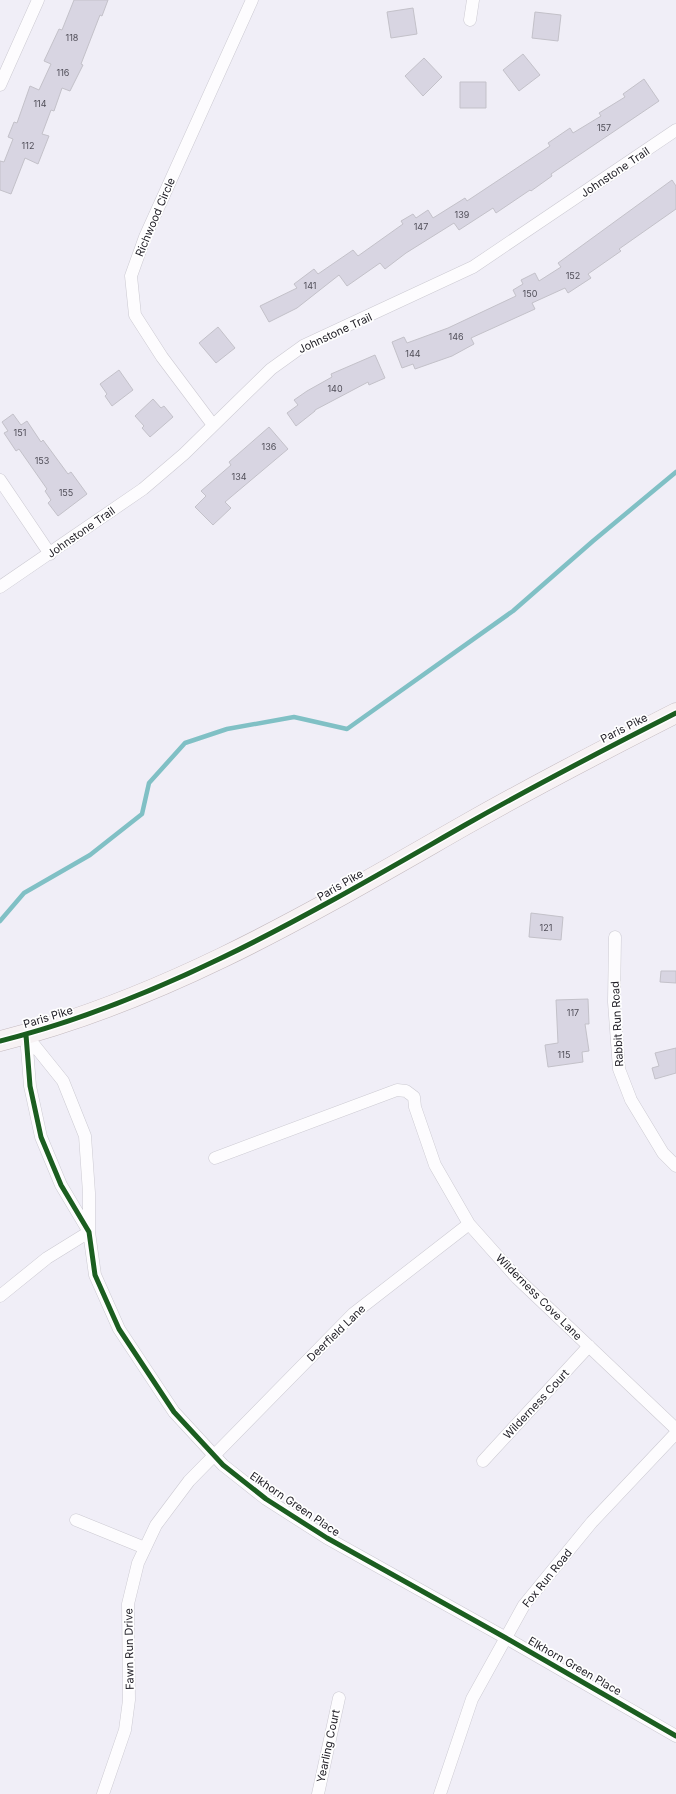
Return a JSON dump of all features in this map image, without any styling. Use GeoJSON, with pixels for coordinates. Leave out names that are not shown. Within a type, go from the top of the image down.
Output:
{"type":"FeatureCollection","features":[{"type":"Feature","properties":{"kind":"main road","name":"Paris Pike"},"geometry":{"type":"LineString","coordinates":[[0,1041],[47,1030],[137,997],[202,969],[301,918],[468,823],[676,713]]}},
{"type":"Feature","properties":{"kind":"street"},"geometry":{"type":"LineString","coordinates":[[0,85],[38,0]]}},
{"type":"Feature","properties":{"kind":"street","name":"Richwood Circle"},"geometry":{"type":"LineString","coordinates":[[213,425],[162,358],[135,315],[131,276],[145,237],[252,0]]}},
{"type":"Feature","properties":{"kind":"street"},"geometry":{"type":"LineString","coordinates":[[470,20],[472,0]]}},
{"type":"Feature","properties":{"kind":"street","name":"Johnstone Trail"},"geometry":{"type":"LineString","coordinates":[[0,587],[143,489],[184,454],[271,369],[303,346],[473,267],[676,130]]}},
{"type":"Feature","properties":{"kind":"street"},"geometry":{"type":"LineString","coordinates":[[0,480],[50,554]]}},
{"type":"Feature","properties":{"kind":"street","name":"Rabbit Run Road"},"geometry":{"type":"LineString","coordinates":[[615,937],[614,1002],[619,1069],[631,1100],[663,1152],[676,1166]]}},
{"type":"Feature","properties":{"kind":"street"},"geometry":{"type":"LineString","coordinates":[[0,1296],[47,1258],[89,1232],[89,1193],[85,1136],[63,1081],[26,1035]]}},
{"type":"Feature","properties":{"kind":"street","name":"Elkhorn Green Place"},"geometry":{"type":"LineString","coordinates":[[26,1035],[30,1086],[41,1137],[61,1185],[89,1232],[95,1275],[119,1329],[174,1412],[214,1456],[223,1465],[266,1499],[327,1538],[506,1638],[676,1736]]}},
{"type":"Feature","properties":{"kind":"street","name":"Wilderness Cove Lane"},"geometry":{"type":"LineString","coordinates":[[215,1158],[397,1090],[406,1091],[414,1097],[415,1107],[435,1165],[469,1224],[517,1278],[676,1429]]}},
{"type":"Feature","properties":{"kind":"street","name":"Deerfield Lane"},"geometry":{"type":"LineString","coordinates":[[214,1456],[353,1314],[469,1224]]}},
{"type":"Feature","properties":{"kind":"street","name":"Wilderness Court"},"geometry":{"type":"LineString","coordinates":[[483,1461],[589,1346]]}},
{"type":"Feature","properties":{"kind":"street","name":"Fox Run Road"},"geometry":{"type":"LineString","coordinates":[[440,1794],[472,1700],[524,1605],[592,1522],[676,1433]]}},
{"type":"Feature","properties":{"kind":"street","name":"Fawn Run Drive"},"geometry":{"type":"LineString","coordinates":[[103,1794],[125,1730],[129,1700],[128,1604],[138,1562],[156,1525],[189,1481],[214,1456]]}},
{"type":"Feature","properties":{"kind":"street"},"geometry":{"type":"LineString","coordinates":[[76,1520],[145,1548]]}},
{"type":"Feature","properties":{"kind":"street","name":"Yearling Court"},"geometry":{"type":"LineString","coordinates":[[318,1794],[339,1698]]}},
{"type":"Feature","properties":{"kind":"building"},"geometry":{"type":"Polygon","coordinates":[[[74,0],[108,0],[102,16],[100,15],[81,64],[83,65],[70,91],[62,88],[54,111],[51,110],[42,134],[49,136],[38,164],[25,158],[11,194],[0,190],[0,161],[4,162],[13,139],[8,137],[14,122],[17,123],[30,86],[39,90],[51,64],[44,61],[59,29],[62,30],[74,0]]]}},
{"type":"Feature","properties":{"kind":"building"},"geometry":{"type":"Polygon","coordinates":[[[413,8],[417,34],[391,38],[387,12],[413,8]]]}},
{"type":"Feature","properties":{"kind":"building"},"geometry":{"type":"Polygon","coordinates":[[[535,12],[561,15],[558,41],[532,38],[535,12]]]}},
{"type":"Feature","properties":{"kind":"building"},"geometry":{"type":"Polygon","coordinates":[[[523,54],[540,75],[519,91],[503,70],[523,54]]]}},
{"type":"Feature","properties":{"kind":"building"},"geometry":{"type":"Polygon","coordinates":[[[424,58],[442,77],[423,96],[405,76],[424,58]]]}},
{"type":"Feature","properties":{"kind":"building"},"geometry":{"type":"Polygon","coordinates":[[[644,79],[659,101],[551,174],[552,176],[531,191],[530,190],[496,213],[493,208],[459,230],[454,223],[406,253],[385,269],[380,263],[347,286],[339,275],[297,308],[269,322],[260,306],[297,288],[294,284],[314,269],[318,274],[353,250],[358,256],[403,224],[401,221],[413,214],[416,218],[428,210],[433,218],[465,198],[467,201],[550,146],[548,143],[570,128],[573,133],[601,116],[599,113],[625,97],[623,94],[644,79]]]}},
{"type":"Feature","properties":{"kind":"building"},"geometry":{"type":"Polygon","coordinates":[[[460,82],[486,82],[486,108],[460,108],[460,82]]]}},
{"type":"Feature","properties":{"kind":"building"},"geometry":{"type":"Polygon","coordinates":[[[672,180],[676,186],[676,209],[619,249],[621,251],[588,274],[591,278],[568,293],[565,288],[532,303],[535,309],[471,338],[474,344],[452,356],[415,369],[413,364],[402,368],[392,342],[404,337],[407,343],[448,328],[516,296],[513,290],[523,284],[521,280],[535,273],[539,281],[561,267],[558,263],[672,180]]]}},
{"type":"Feature","properties":{"kind":"building"},"geometry":{"type":"Polygon","coordinates":[[[218,327],[235,348],[216,363],[199,343],[218,327]]]}},
{"type":"Feature","properties":{"kind":"building"},"geometry":{"type":"Polygon","coordinates":[[[375,355],[385,378],[369,385],[368,382],[315,410],[296,426],[287,413],[298,405],[294,400],[332,377],[331,374],[375,355]]]}},
{"type":"Feature","properties":{"kind":"building"},"geometry":{"type":"Polygon","coordinates":[[[119,370],[133,390],[112,406],[105,396],[107,394],[100,384],[119,370]]]}},
{"type":"Feature","properties":{"kind":"building"},"geometry":{"type":"Polygon","coordinates":[[[153,399],[161,408],[164,406],[173,417],[150,437],[142,428],[144,426],[135,416],[153,399]]]}},
{"type":"Feature","properties":{"kind":"building"},"geometry":{"type":"Polygon","coordinates":[[[13,414],[21,425],[27,421],[41,442],[43,440],[68,474],[71,472],[87,494],[58,516],[48,503],[51,500],[45,491],[47,489],[19,449],[16,451],[4,433],[8,431],[2,422],[13,414]]]}},
{"type":"Feature","properties":{"kind":"building"},"geometry":{"type":"Polygon","coordinates":[[[269,427],[288,449],[225,502],[231,508],[213,525],[195,507],[206,496],[201,491],[231,465],[229,462],[269,427]]]}},
{"type":"Feature","properties":{"kind":"building"},"geometry":{"type":"Polygon","coordinates":[[[531,913],[563,917],[561,940],[529,937],[531,913]]]}},
{"type":"Feature","properties":{"kind":"building"},"geometry":{"type":"Polygon","coordinates":[[[661,971],[676,971],[676,983],[660,982],[661,971]]]}},
{"type":"Feature","properties":{"kind":"building"},"geometry":{"type":"Polygon","coordinates":[[[588,999],[589,1024],[585,1024],[589,1051],[582,1052],[583,1062],[548,1067],[545,1045],[558,1043],[556,1000],[588,999]]]}},
{"type":"Feature","properties":{"kind":"building"},"geometry":{"type":"Polygon","coordinates":[[[676,1048],[676,1073],[655,1079],[652,1068],[659,1066],[655,1053],[676,1048]]]}},
{"type":"Feature","properties":{"kind":"waterway"},"geometry":{"type":"LineString","coordinates":[[0,921],[24,893],[90,855],[142,814],[149,783],[185,743],[227,729],[294,717],[347,729],[513,611],[593,541],[676,472]]}},
{"type":"Feature","properties":{"kind":"cycle path"},"geometry":{"type":"LineString","coordinates":[[0,1041],[62,1023],[123,1001],[182,977],[240,949],[297,920],[517,796],[676,713]]}},
{"type":"Feature","properties":{"kind":"cycle path"},"geometry":{"type":"LineString","coordinates":[[26,1035],[30,1086],[41,1137],[61,1185],[89,1232],[95,1275],[119,1329],[174,1412],[223,1465],[266,1499],[327,1538],[506,1638],[676,1736]]}}]}
